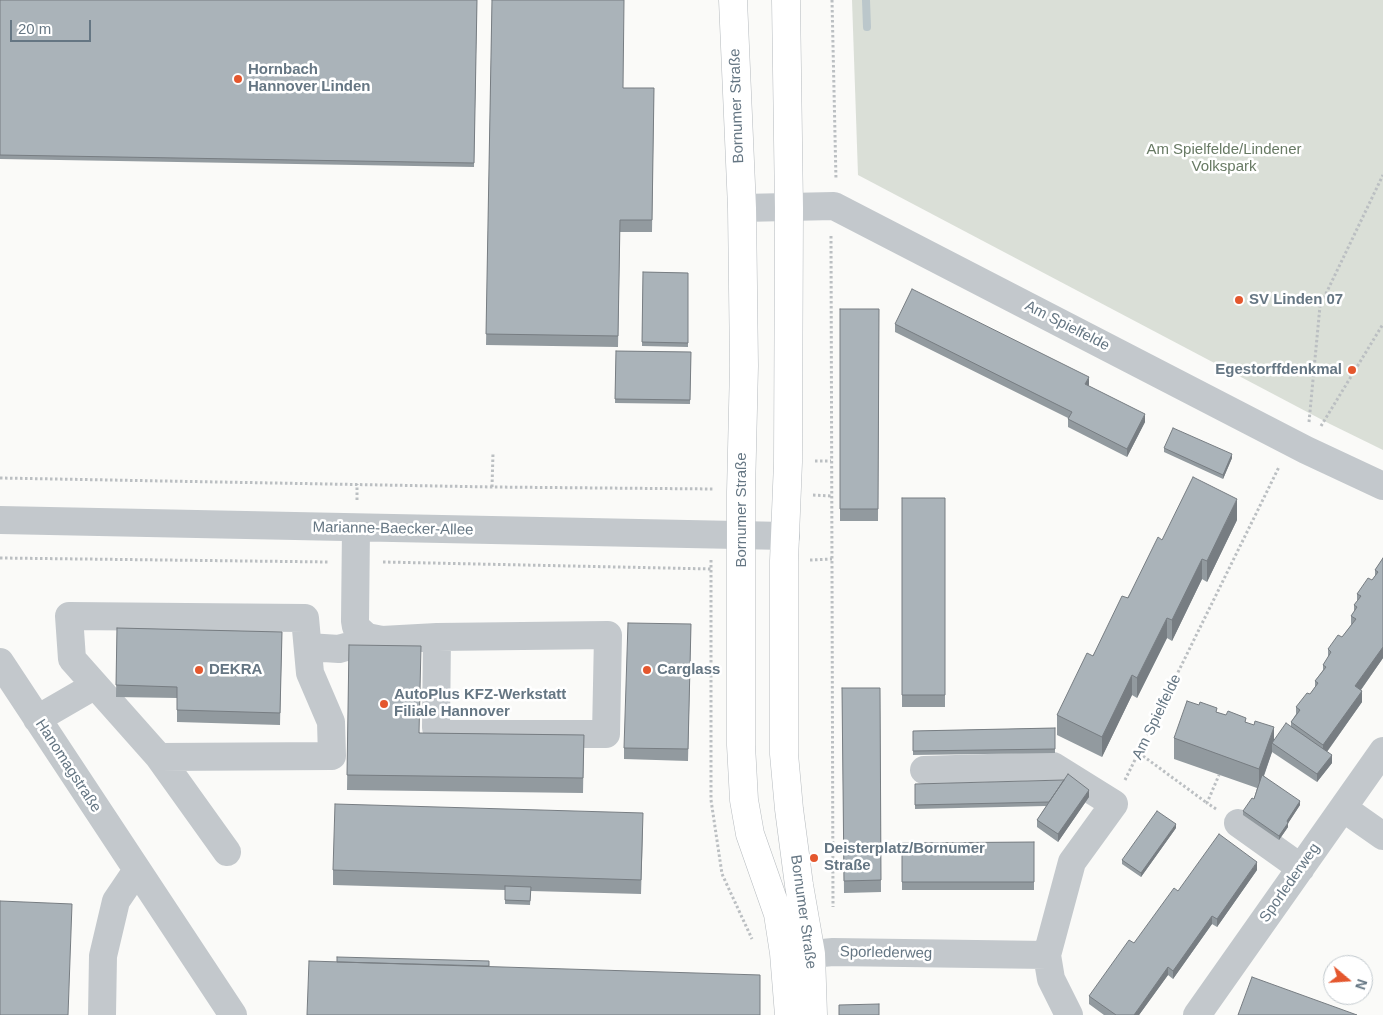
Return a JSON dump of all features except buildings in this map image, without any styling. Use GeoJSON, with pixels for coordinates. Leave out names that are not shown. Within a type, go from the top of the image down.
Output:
{"type":"FeatureCollection","features":[{"type":"Feature","properties":{"kind":"main road","name":"Bornumer Straße"},"geometry":{"type":"LineString","coordinates":[[733,0],[742,208],[744,366],[741,536],[741,745],[744,800],[750,834],[778,914],[784,953],[789,1015]]}},
{"type":"Feature","properties":{"kind":"main road","name":"Bornumer Straße"},"geometry":{"type":"LineString","coordinates":[[786,0],[789,208],[784,754],[798,875],[822,953],[813,1015]]}},
{"type":"Feature","properties":{"kind":"street","name":"Am Spielfelde"},"geometry":{"type":"LineString","coordinates":[[742,208],[834,206],[1306,450],[1383,486]]}},
{"type":"Feature","properties":{"kind":"street","name":"Marianne-Baecker-Allee"},"geometry":{"type":"LineString","coordinates":[[0,520],[786,536]]}},
{"type":"Feature","properties":{"kind":"street"},"geometry":{"type":"LineString","coordinates":[[356,528],[355,621],[356,627],[360,632],[373,639]]}},
{"type":"Feature","properties":{"kind":"street"},"geometry":{"type":"LineString","coordinates":[[159,757],[332,756],[331,722],[310,673],[305,618],[70,616],[72,659],[159,757],[227,852]]}},
{"type":"Feature","properties":{"kind":"street"},"geometry":{"type":"LineString","coordinates":[[308,647],[339,649],[373,639],[608,635],[606,734],[440,734],[436,728],[436,638]]}},
{"type":"Feature","properties":{"kind":"street","name":"Hanomagstraße"},"geometry":{"type":"LineString","coordinates":[[0,662],[232,1015]]}},
{"type":"Feature","properties":{"kind":"street"},"geometry":{"type":"LineString","coordinates":[[37,719],[94,686]]}},
{"type":"Feature","properties":{"kind":"street","name":"Sporlederweg"},"geometry":{"type":"LineString","coordinates":[[1197,1015],[1383,751]]}},
{"type":"Feature","properties":{"kind":"street"},"geometry":{"type":"LineString","coordinates":[[924,770],[1053,766],[1120,792],[1072,862],[1047,955],[1052,979],[1069,1015]]}},
{"type":"Feature","properties":{"kind":"street"},"geometry":{"type":"LineString","coordinates":[[1343,808],[1383,836]]}},
{"type":"Feature","properties":{"kind":"street"},"geometry":{"type":"LineString","coordinates":[[1238,823],[1301,868]]}},
{"type":"Feature","properties":{"kind":"street"},"geometry":{"type":"LineString","coordinates":[[102,1015],[103,956],[116,901],[137,870]]}},
{"type":"Feature","properties":{"kind":"street","name":"Sporlederweg"},"geometry":{"type":"LineString","coordinates":[[822,953],[1047,955]]}},
{"type":"Feature","properties":{"kind":"path"},"geometry":{"type":"LineString","coordinates":[[822,953],[830,245],[836,159],[832,0]]}},
{"type":"Feature","properties":{"kind":"path"},"geometry":{"type":"LineString","coordinates":[[1306,450],[1320,306],[1383,175]]}},
{"type":"Feature","properties":{"kind":"path"},"geometry":{"type":"LineString","coordinates":[[1306,450],[1383,324]]}},
{"type":"Feature","properties":{"kind":"path"},"geometry":{"type":"LineString","coordinates":[[492,487],[493,453]]}},
{"type":"Feature","properties":{"kind":"path","name":"Am Spielfelde"},"geometry":{"type":"LineString","coordinates":[[1120,792],[1280,466]]}},
{"type":"Feature","properties":{"kind":"path"},"geometry":{"type":"LineString","coordinates":[[0,478],[492,487],[713,488]]}},
{"type":"Feature","properties":{"kind":"path"},"geometry":{"type":"LineString","coordinates":[[1139,753],[1207,803]]}},
{"type":"Feature","properties":{"kind":"green space","name":"SV Linden 07"},"geometry":{"type":"Polygon","coordinates":[[[852,0],[1383,0],[1383,450],[1330,424],[858,175],[852,0]]]}},
{"type":"Feature","properties":{"kind":"waterway"},"geometry":{"type":"LineString","coordinates":[[866,0],[867,27]]}},
{"type":"Feature","properties":{"kind":"place","name":"Hornbach Hannover Linden"},"geometry":{"type":"Point","coordinates":[238,79]}},
{"type":"Feature","properties":{"kind":"place","name":"SV Linden 07"},"geometry":{"type":"Point","coordinates":[1239,300]}},
{"type":"Feature","properties":{"kind":"place","name":"Egestorffdenkmal"},"geometry":{"type":"Point","coordinates":[1352,370]}},
{"type":"Feature","properties":{"kind":"place","name":"DEKRA"},"geometry":{"type":"Point","coordinates":[199,670]}},
{"type":"Feature","properties":{"kind":"place","name":"Carglass"},"geometry":{"type":"Point","coordinates":[647,670]}},
{"type":"Feature","properties":{"kind":"place","name":"AutoPlus KFZ-Werkstatt Filiale Hannover"},"geometry":{"type":"Point","coordinates":[384,704]}},
{"type":"Feature","properties":{"kind":"place","name":"Deisterplatz/Bornumer Straße"},"geometry":{"type":"Point","coordinates":[814,858]}},
{"type":"Feature","properties":{"kind":"park label","name":"Am Spielfelde/Lindener Volkspark"},"geometry":{"type":"Point","coordinates":[1224,158]}}]}
